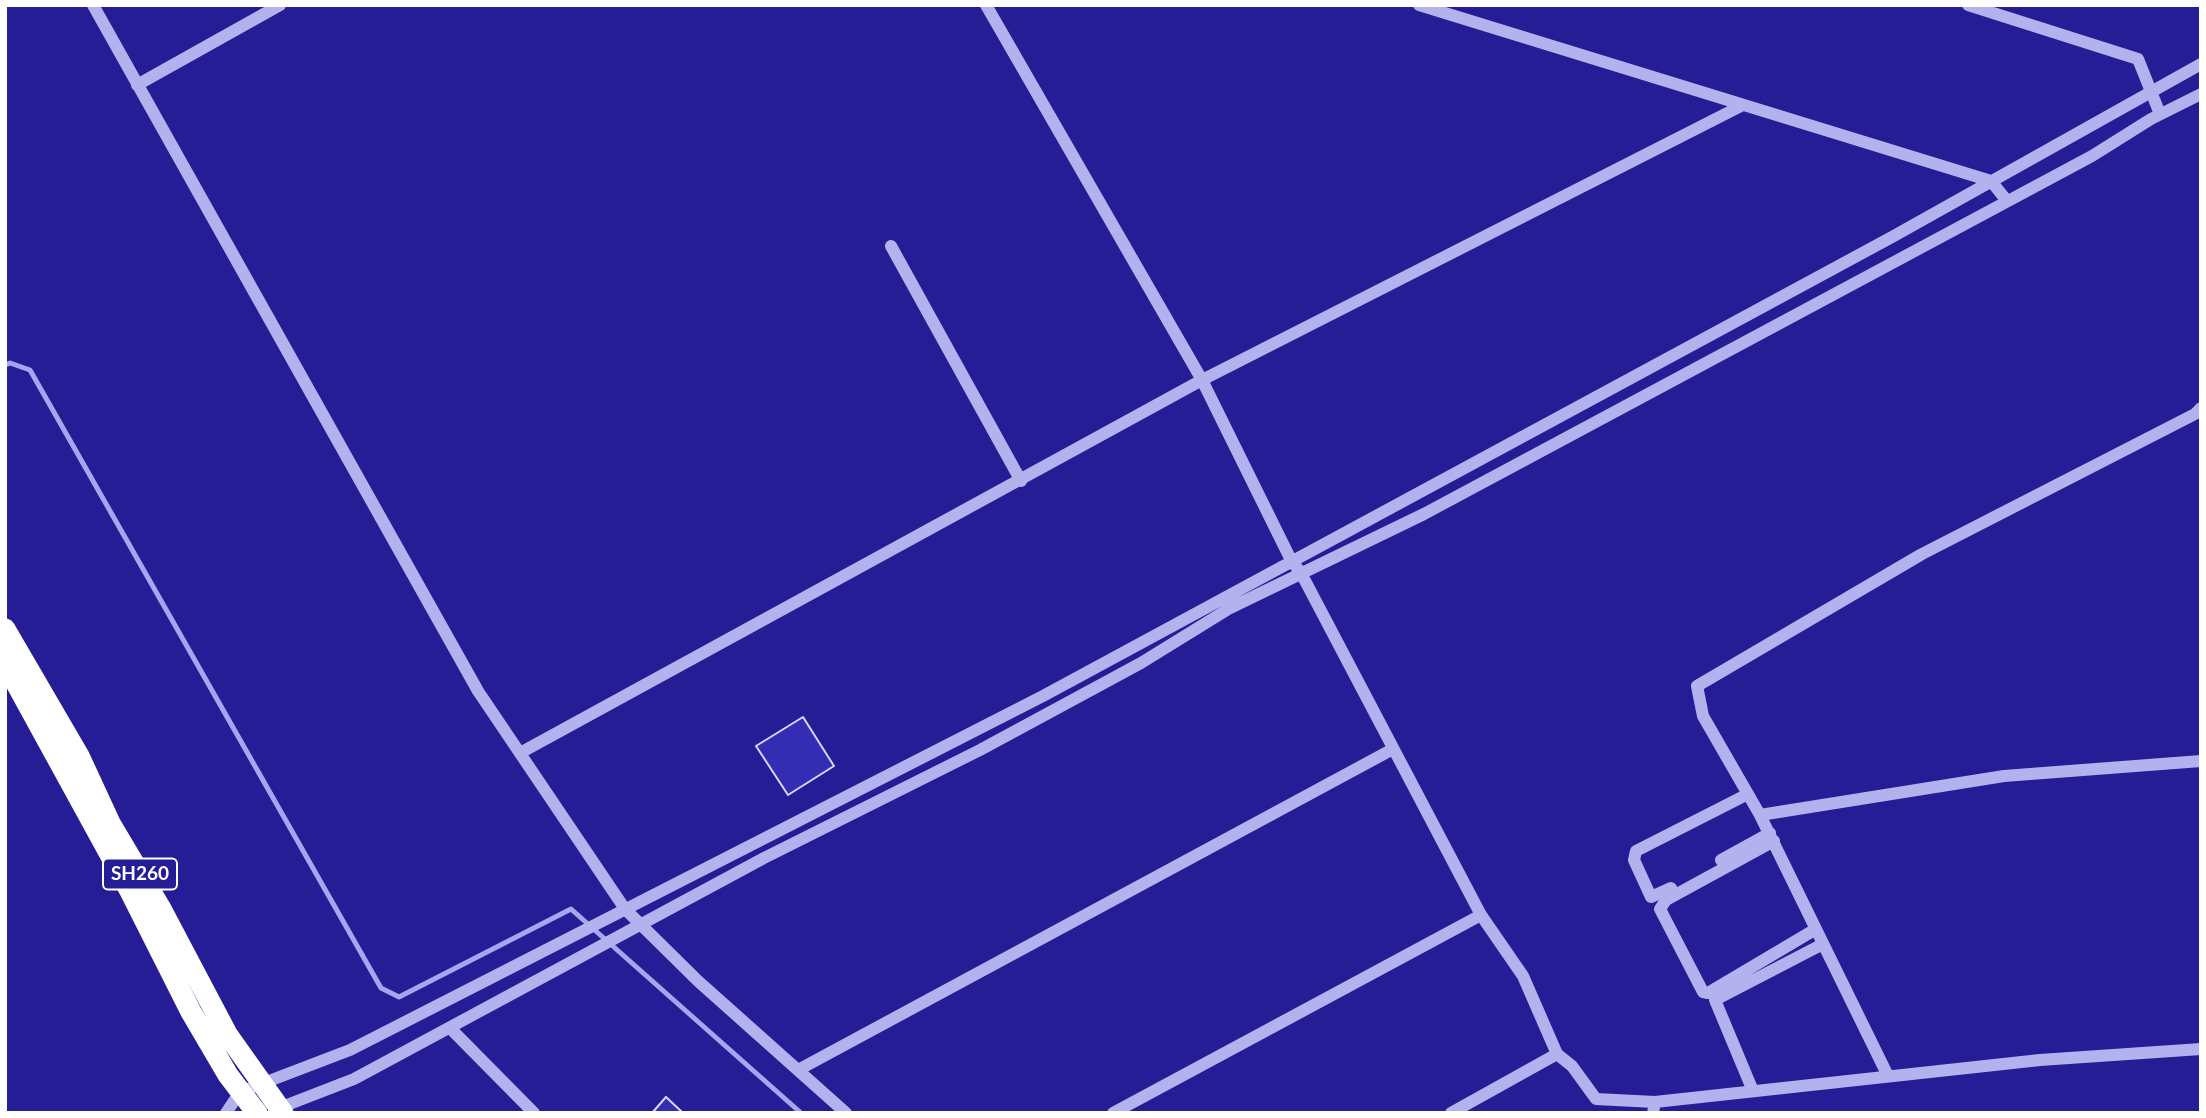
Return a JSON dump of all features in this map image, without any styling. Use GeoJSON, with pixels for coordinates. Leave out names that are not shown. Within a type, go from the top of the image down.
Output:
{"type":"FeatureCollection","features":[{"type":"Feature","properties":{"kind":"highway","name":"SH260"},"geometry":{"type":"LineString","coordinates":[[5,629],[79,756],[110,823],[160,907],[227,1034],[261,1086],[271,1112]]}},
{"type":"Feature","properties":{"kind":"highway"},"geometry":{"type":"LineString","coordinates":[[5,663],[130,891],[191,1012],[240,1092],[271,1112]]}},
{"type":"Feature","properties":{"kind":"street"},"geometry":{"type":"LineString","coordinates":[[93,5],[478,691],[625,909],[698,981],[846,1113]]}},
{"type":"Feature","properties":{"kind":"street"},"geometry":{"type":"LineString","coordinates":[[137,85],[280,5]]}},
{"type":"Feature","properties":{"kind":"street"},"geometry":{"type":"LineString","coordinates":[[986,5],[1202,380],[1291,560],[1301,573],[1481,915],[1523,976],[1557,1054],[1572,1066],[1596,1099],[1654,1107],[1753,1091],[1888,1076],[2040,1060],[2201,1049]]}},
{"type":"Feature","properties":{"kind":"street"},"geometry":{"type":"LineString","coordinates":[[1419,5],[1991,181],[2007,201]]}},
{"type":"Feature","properties":{"kind":"street"},"geometry":{"type":"LineString","coordinates":[[1968,5],[2138,59],[2160,114]]}},
{"type":"Feature","properties":{"kind":"street"},"geometry":{"type":"LineString","coordinates":[[226,1113],[240,1092],[349,1050],[1043,696],[2201,64]]}},
{"type":"Feature","properties":{"kind":"street"},"geometry":{"type":"LineString","coordinates":[[271,1112],[354,1079],[764,858],[981,750],[1141,663],[1230,608],[1424,513],[2092,156],[2160,114],[2201,94]]}},
{"type":"Feature","properties":{"kind":"street"},"geometry":{"type":"LineString","coordinates":[[520,753],[1202,380],[1741,106]]}},
{"type":"Feature","properties":{"kind":"street"},"geometry":{"type":"LineString","coordinates":[[891,246],[1021,481]]}},
{"type":"Feature","properties":{"kind":"street"},"geometry":{"type":"LineString","coordinates":[[1888,1076],[1772,837],[1703,716],[1697,685],[1922,554],[2195,414],[2201,408]]}},
{"type":"Feature","properties":{"kind":"street"},"geometry":{"type":"LineString","coordinates":[[799,1070],[1393,749]]}},
{"type":"Feature","properties":{"kind":"street"},"geometry":{"type":"LineString","coordinates":[[1760,815],[2004,776],[2201,761]]}},
{"type":"Feature","properties":{"kind":"street"},"geometry":{"type":"LineString","coordinates":[[1748,794],[1636,851],[1634,860],[1649,893],[1655,897],[1772,837]]}},
{"type":"Feature","properties":{"kind":"street"},"geometry":{"type":"LineString","coordinates":[[1772,837],[1665,900],[1660,909],[1703,992],[1708,993],[1816,929]]}},
{"type":"Feature","properties":{"kind":"street"},"geometry":{"type":"LineString","coordinates":[[1114,1113],[1481,915]]}},
{"type":"Feature","properties":{"kind":"street"},"geometry":{"type":"LineString","coordinates":[[1753,1091],[1715,1000],[1824,944]]}},
{"type":"Feature","properties":{"kind":"street"},"geometry":{"type":"LineString","coordinates":[[450,1028],[534,1113]]}},
{"type":"Feature","properties":{"kind":"street"},"geometry":{"type":"LineString","coordinates":[[1451,1113],[1557,1054]]}},
{"type":"Feature","properties":{"kind":"building"},"geometry":{"type":"Polygon","coordinates":[[[803,717],[834,766],[788,795],[756,746],[803,717]]]}},
{"type":"Feature","properties":{"kind":"building"},"geometry":{"type":"Polygon","coordinates":[[[666,1097],[683,1113],[652,1113],[666,1097]]]}},
{"type":"Feature","properties":{"kind":"waterway"},"geometry":{"type":"LineString","coordinates":[[5,365],[10,363],[30,370],[381,988],[399,997],[571,909],[801,1113]]}}]}
